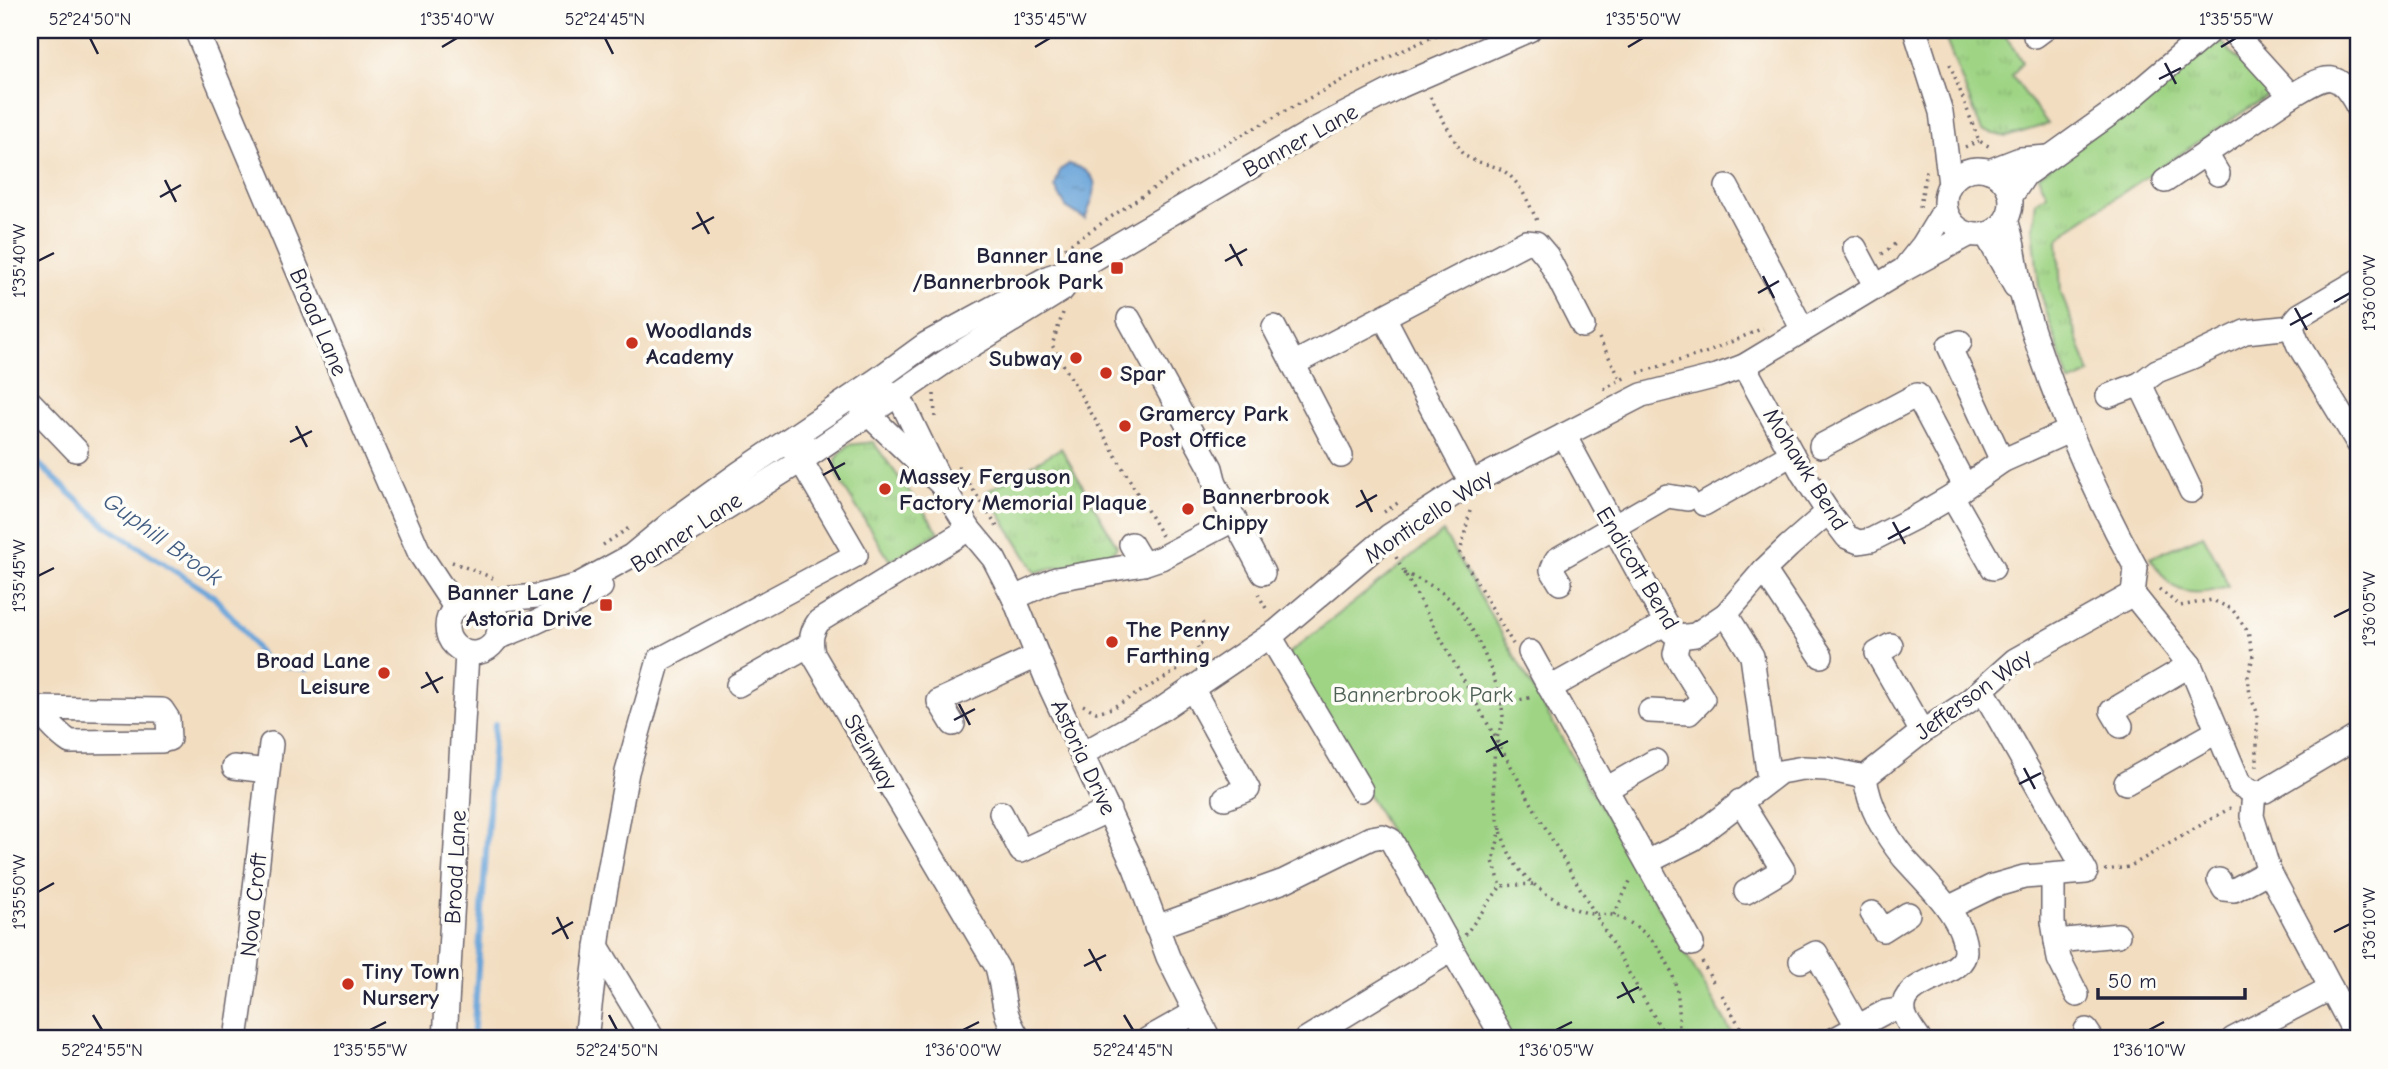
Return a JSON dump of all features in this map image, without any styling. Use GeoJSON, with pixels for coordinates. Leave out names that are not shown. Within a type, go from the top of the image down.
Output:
{"type":"FeatureCollection","features":[{"type":"Feature","properties":{"kind":"street","name":"Broad Lane"},"geometry":{"type":"LineString","coordinates":[[196,30],[421,554],[455,607]]}},
{"type":"Feature","properties":{"kind":"street","name":"Banner Lane"},"geometry":{"type":"LineString","coordinates":[[497,638],[518,631],[573,604],[802,460],[926,344],[1049,277],[1080,267],[1316,129],[1396,88],[1529,30]]}},
{"type":"Feature","properties":{"kind":"street"},"geometry":{"type":"LineString","coordinates":[[1915,30],[1941,112],[1950,184],[1945,209],[1955,226],[1978,234],[1995,231],[2006,220],[2011,196],[2003,180],[1982,170],[1962,148],[1941,112]]}},
{"type":"Feature","properties":{"kind":"street"},"geometry":{"type":"LineString","coordinates":[[2011,196],[2025,175],[2123,104],[2211,30]]}},
{"type":"Feature","properties":{"kind":"street"},"geometry":{"type":"LineString","coordinates":[[2231,30],[2291,96]]}},
{"type":"Feature","properties":{"kind":"street"},"geometry":{"type":"LineString","coordinates":[[2165,181],[2320,79],[2330,78],[2342,83],[2358,107]]}},
{"type":"Feature","properties":{"kind":"street"},"geometry":{"type":"LineString","coordinates":[[2206,154],[2218,174]]}},
{"type":"Feature","properties":{"kind":"street"},"geometry":{"type":"LineString","coordinates":[[1950,184],[1965,171],[1982,170],[2020,159],[2051,157]]}},
{"type":"Feature","properties":{"kind":"street"},"geometry":{"type":"LineString","coordinates":[[1727,187],[1798,321]]}},
{"type":"Feature","properties":{"kind":"street","name":"Monticello Way"},"geometry":{"type":"LineString","coordinates":[[1903,270],[1923,245],[1945,209]]}},
{"type":"Feature","properties":{"kind":"street"},"geometry":{"type":"LineString","coordinates":[[2006,220],[2013,238],[2024,300],[2069,431],[2103,508],[2136,568],[2135,584],[2190,665],[2240,785],[2254,793],[2265,792],[2358,736]]}},
{"type":"Feature","properties":{"kind":"street"},"geometry":{"type":"LineString","coordinates":[[1978,234],[2024,300]]}},
{"type":"Feature","properties":{"kind":"street","name":"Monticello Way"},"geometry":{"type":"LineString","coordinates":[[1082,754],[1162,709],[1192,688],[1264,626],[1389,536],[1471,483],[1642,395],[1717,376],[1744,366],[1798,321],[1871,277],[1903,270],[1978,234]]}},
{"type":"Feature","properties":{"kind":"street"},"geometry":{"type":"LineString","coordinates":[[1293,364],[1526,242],[1536,243],[1547,256],[1583,326]]}},
{"type":"Feature","properties":{"kind":"street"},"geometry":{"type":"LineString","coordinates":[[1855,248],[1871,277]]}},
{"type":"Feature","properties":{"kind":"street","name":"Banner Lane"},"geometry":{"type":"LineString","coordinates":[[478,601],[538,596],[576,586],[631,555],[677,518],[789,440],[862,404],[898,394],[1062,290],[1080,267]]}},
{"type":"Feature","properties":{"kind":"street"},"geometry":{"type":"LineString","coordinates":[[2358,281],[2315,304],[2300,315],[2292,327],[2298,344],[2358,443]]}},
{"type":"Feature","properties":{"kind":"street"},"geometry":{"type":"LineString","coordinates":[[1384,317],[1471,483]]}},
{"type":"Feature","properties":{"kind":"street"},"geometry":{"type":"LineString","coordinates":[[1129,319],[1211,468],[1260,582]]}},
{"type":"Feature","properties":{"kind":"street"},"geometry":{"type":"LineString","coordinates":[[1274,327],[1341,456]]}},
{"type":"Feature","properties":{"kind":"street"},"geometry":{"type":"LineString","coordinates":[[2109,396],[2140,384],[2157,371],[2245,331],[2292,327]]}},
{"type":"Feature","properties":{"kind":"street"},"geometry":{"type":"LineString","coordinates":[[1961,342],[1949,346],[2002,461]]}},
{"type":"Feature","properties":{"kind":"street","name":"Mohawk Bend"},"geometry":{"type":"LineString","coordinates":[[1744,366],[1828,513],[1847,537],[1859,542],[1871,540],[1959,491],[2002,461],[2069,431]]}},
{"type":"Feature","properties":{"kind":"street"},"geometry":{"type":"LineString","coordinates":[[2140,384],[2191,491]]}},
{"type":"Feature","properties":{"kind":"street"},"geometry":{"type":"LineString","coordinates":[[1821,446],[1926,390],[1959,491],[1993,568]]}},
{"type":"Feature","properties":{"kind":"street","name":"Astoria Drive"},"geometry":{"type":"LineString","coordinates":[[898,394],[942,485],[969,529],[993,559],[1014,598],[1037,656],[1135,868],[1156,927],[1194,1013],[1209,1039]]}},
{"type":"Feature","properties":{"kind":"street"},"geometry":{"type":"LineString","coordinates":[[30,402],[76,450]]}},
{"type":"Feature","properties":{"kind":"street","name":"Astoria Drive"},"geometry":{"type":"LineString","coordinates":[[862,404],[942,485]]}},
{"type":"Feature","properties":{"kind":"street","name":"Endicott Bend"},"geometry":{"type":"LineString","coordinates":[[1564,435],[1613,528],[1673,630],[1695,635],[1726,614],[1788,546],[1828,513]]}},
{"type":"Feature","properties":{"kind":"street"},"geometry":{"type":"LineString","coordinates":[[591,1033],[597,946],[627,772],[659,660],[856,555],[789,440]]}},
{"type":"Feature","properties":{"kind":"street"},"geometry":{"type":"LineString","coordinates":[[1560,583],[1552,569],[1556,560],[1667,496],[1696,501],[1792,454]]}},
{"type":"Feature","properties":{"kind":"street"},"geometry":{"type":"LineString","coordinates":[[1014,598],[1056,579],[1143,564],[1172,553],[1235,519]]}},
{"type":"Feature","properties":{"kind":"street"},"geometry":{"type":"LineString","coordinates":[[738,685],[811,644],[812,629],[819,621],[969,529]]}},
{"type":"Feature","properties":{"kind":"street"},"geometry":{"type":"LineString","coordinates":[[1131,544],[1143,564]]}},
{"type":"Feature","properties":{"kind":"street"},"geometry":{"type":"LineString","coordinates":[[1764,570],[1821,656]]}},
{"type":"Feature","properties":{"kind":"street","name":"Jefferson Way"},"geometry":{"type":"LineString","coordinates":[[1865,777],[1922,732],[1969,701],[2015,660],[2135,584]]}},
{"type":"Feature","properties":{"kind":"street"},"geometry":{"type":"LineString","coordinates":[[478,601],[494,610],[500,629],[497,638],[484,651],[467,653],[458,649],[447,635],[449,615],[455,607],[463,602],[478,601]]}},
{"type":"Feature","properties":{"kind":"street"},"geometry":{"type":"LineString","coordinates":[[1726,614],[1752,656],[1769,779]]}},
{"type":"Feature","properties":{"kind":"street"},"geometry":{"type":"LineString","coordinates":[[1264,626],[1362,790]]}},
{"type":"Feature","properties":{"kind":"street"},"geometry":{"type":"LineString","coordinates":[[1550,688],[1673,630],[1675,654],[1703,699],[1689,713],[1650,711]]}},
{"type":"Feature","properties":{"kind":"street","name":"Steinway"},"geometry":{"type":"LineString","coordinates":[[811,644],[813,654],[997,967],[1003,984],[1004,1006],[1019,1039]]}},
{"type":"Feature","properties":{"kind":"street"},"geometry":{"type":"LineString","coordinates":[[1891,645],[1877,653],[1922,732]]}},
{"type":"Feature","properties":{"kind":"street"},"geometry":{"type":"LineString","coordinates":[[1530,652],[1692,944]]}},
{"type":"Feature","properties":{"kind":"street","name":"Broad Lane"},"geometry":{"type":"LineString","coordinates":[[445,1039],[467,653]]}},
{"type":"Feature","properties":{"kind":"street"},"geometry":{"type":"LineString","coordinates":[[953,724],[937,698],[1037,656]]}},
{"type":"Feature","properties":{"kind":"street"},"geometry":{"type":"LineString","coordinates":[[2120,726],[2112,711],[2190,665]]}},
{"type":"Feature","properties":{"kind":"street"},"geometry":{"type":"LineString","coordinates":[[1192,688],[1248,789],[1225,798]]}},
{"type":"Feature","properties":{"kind":"street"},"geometry":{"type":"LineString","coordinates":[[1872,913],[1884,930],[1929,905],[2024,877],[2086,872],[1983,690]]}},
{"type":"Feature","properties":{"kind":"street"},"geometry":{"type":"LineString","coordinates":[[32,708],[162,710],[168,719],[169,738],[162,741],[70,742],[61,736],[43,715],[32,708]]}},
{"type":"Feature","properties":{"kind":"street"},"geometry":{"type":"LineString","coordinates":[[2126,783],[2218,731]]}},
{"type":"Feature","properties":{"kind":"street","name":"Nova Croft"},"geometry":{"type":"LineString","coordinates":[[236,1039],[271,744]]}},
{"type":"Feature","properties":{"kind":"street"},"geometry":{"type":"LineString","coordinates":[[1606,789],[1655,761]]}},
{"type":"Feature","properties":{"kind":"street"},"geometry":{"type":"LineString","coordinates":[[234,767],[267,771]]}},
{"type":"Feature","properties":{"kind":"street"},"geometry":{"type":"LineString","coordinates":[[1647,862],[1693,839],[1780,772],[1803,768],[1826,769],[1865,777],[1871,801],[1883,828],[1903,856],[1929,905],[1961,934],[1965,950],[1964,960],[1957,967],[1917,987],[1909,995],[1903,1009],[1905,1018],[1919,1039]]}},
{"type":"Feature","properties":{"kind":"street"},"geometry":{"type":"LineString","coordinates":[[2254,793],[2252,816],[2269,871],[2358,1039]]}},
{"type":"Feature","properties":{"kind":"street"},"geometry":{"type":"LineString","coordinates":[[1740,801],[1789,865],[1746,892]]}},
{"type":"Feature","properties":{"kind":"street"},"geometry":{"type":"LineString","coordinates":[[1001,813],[1026,860],[1109,810]]}},
{"type":"Feature","properties":{"kind":"street"},"geometry":{"type":"LineString","coordinates":[[1156,927],[1284,881],[1371,838],[1382,836],[1391,840],[1501,1034]]}},
{"type":"Feature","properties":{"kind":"street"},"geometry":{"type":"LineString","coordinates":[[2219,880],[2224,889],[2234,890],[2269,871]]}},
{"type":"Feature","properties":{"kind":"street"},"geometry":{"type":"LineString","coordinates":[[2053,876],[2053,922],[2059,958],[2077,995]]}},
{"type":"Feature","properties":{"kind":"street"},"geometry":{"type":"LineString","coordinates":[[2056,942],[2118,935]]}},
{"type":"Feature","properties":{"kind":"street"},"geometry":{"type":"LineString","coordinates":[[597,946],[653,1039]]}},
{"type":"Feature","properties":{"kind":"street"},"geometry":{"type":"LineString","coordinates":[[1306,1039],[1452,950]]}},
{"type":"Feature","properties":{"kind":"street"},"geometry":{"type":"LineString","coordinates":[[1816,953],[1857,1026]]}},
{"type":"Feature","properties":{"kind":"street"},"geometry":{"type":"LineString","coordinates":[[2233,1039],[2331,988]]}},
{"type":"Feature","properties":{"kind":"street"},"geometry":{"type":"LineString","coordinates":[[1835,1039],[1885,1012],[1903,1009]]}},
{"type":"Feature","properties":{"kind":"street"},"geometry":{"type":"LineString","coordinates":[[1148,1039],[1194,1013]]}},
{"type":"Feature","properties":{"kind":"path"},"geometry":{"type":"LineString","coordinates":[[1065,248],[1194,161],[1359,71],[1447,30]]}},
{"type":"Feature","properties":{"kind":"path"},"geometry":{"type":"LineString","coordinates":[[1946,52],[1979,141],[1962,148]]}},
{"type":"Feature","properties":{"kind":"path"},"geometry":{"type":"LineString","coordinates":[[1919,214],[1926,169]]}},
{"type":"Feature","properties":{"kind":"path"},"geometry":{"type":"LineString","coordinates":[[1871,277],[1901,239]]}},
{"type":"Feature","properties":{"kind":"path"},"geometry":{"type":"LineString","coordinates":[[1064,310],[1052,345],[1172,553]]}},
{"type":"Feature","properties":{"kind":"path"},"geometry":{"type":"LineString","coordinates":[[1602,390],[1638,373],[1708,352],[1756,331],[1798,321]]}},
{"type":"Feature","properties":{"kind":"path"},"geometry":{"type":"LineString","coordinates":[[934,391],[935,419]]}},
{"type":"Feature","properties":{"kind":"path"},"geometry":{"type":"LineString","coordinates":[[954,460],[1002,533]]}},
{"type":"Feature","properties":{"kind":"path"},"geometry":{"type":"LineString","coordinates":[[1380,516],[1401,501]]}},
{"type":"Feature","properties":{"kind":"path"},"geometry":{"type":"LineString","coordinates":[[1470,511],[1460,552],[1520,655],[1530,652]]}},
{"type":"Feature","properties":{"kind":"path"},"geometry":{"type":"LineString","coordinates":[[1396,557],[1594,914],[1667,1039]]}},
{"type":"Feature","properties":{"kind":"path"},"geometry":{"type":"LineString","coordinates":[[449,559],[482,575],[505,579]]}},
{"type":"Feature","properties":{"kind":"path"},"geometry":{"type":"LineString","coordinates":[[1404,573],[1427,582],[1452,601],[1492,670],[1503,720],[1497,738],[1493,774],[1505,843],[1516,864],[1534,884],[1570,908],[1594,914],[1615,915],[1636,925],[1657,944],[1671,968],[1678,992],[1681,1019],[1677,1039]]}},
{"type":"Feature","properties":{"kind":"path"},"geometry":{"type":"LineString","coordinates":[[2086,872],[2129,867],[2254,793],[2257,712],[2250,696],[2248,676],[2253,657],[2248,632],[2232,609],[2212,600],[2179,606],[2161,592],[2149,576],[2135,584]]}},
{"type":"Feature","properties":{"kind":"path"},"geometry":{"type":"LineString","coordinates":[[1260,582],[1267,610],[1264,626]]}},
{"type":"Feature","properties":{"kind":"path"},"geometry":{"type":"LineString","coordinates":[[1267,610],[1275,605]]}},
{"type":"Feature","properties":{"kind":"path"},"geometry":{"type":"LineString","coordinates":[[1201,655],[1197,646],[1210,638],[1202,622]]}},
{"type":"Feature","properties":{"kind":"path"},"geometry":{"type":"LineString","coordinates":[[1096,712],[1112,708],[1178,670]]}},
{"type":"Feature","properties":{"kind":"path"},"geometry":{"type":"LineString","coordinates":[[1500,704],[1534,696],[1550,688]]}},
{"type":"Feature","properties":{"kind":"path"},"geometry":{"type":"LineString","coordinates":[[1501,826],[1493,861],[1501,886]]}},
{"type":"Feature","properties":{"kind":"path"},"geometry":{"type":"LineString","coordinates":[[1615,915],[1635,872],[1647,862]]}},
{"type":"Feature","properties":{"kind":"path"},"geometry":{"type":"LineString","coordinates":[[1452,950],[1501,886],[1534,884]]}},
{"type":"Feature","properties":{"kind":"path"},"geometry":{"type":"LineString","coordinates":[[1722,995],[1747,1039]]}},
{"type":"Feature","properties":{"kind":"green space"},"geometry":{"type":"Polygon","coordinates":[[[1942,30],[2002,30],[2022,62],[2012,76],[2048,124],[2006,137],[1982,131],[1942,30]]]}},
{"type":"Feature","properties":{"kind":"green space"},"geometry":{"type":"Polygon","coordinates":[[[2213,40],[2221,41],[2270,94],[2070,228],[2058,240],[2061,292],[2090,374],[2069,383],[2039,288],[2033,227],[2036,201],[2047,194],[2038,176],[2213,40]]]}},
{"type":"Feature","properties":{"kind":"green space"},"geometry":{"type":"Polygon","coordinates":[[[873,442],[939,532],[890,561],[837,476],[836,459],[848,445],[873,442]]]}},
{"type":"Feature","properties":{"kind":"green space"},"geometry":{"type":"Polygon","coordinates":[[[1061,448],[1117,546],[1109,557],[1096,564],[1053,568],[1036,573],[986,492],[1061,448]]]}},
{"type":"Feature","properties":{"kind":"green space","name":"Bannerbrook Park"},"geometry":{"type":"Polygon","coordinates":[[[1443,532],[1735,1039],[1510,1039],[1287,655],[1443,532]]]}},
{"type":"Feature","properties":{"kind":"green space"},"geometry":{"type":"Polygon","coordinates":[[[2203,535],[2228,587],[2199,592],[2178,589],[2166,580],[2150,558],[2203,535]]]}},
{"type":"Feature","properties":{"kind":"water"},"geometry":{"type":"Polygon","coordinates":[[[1069,164],[1093,178],[1094,192],[1085,219],[1066,207],[1055,187],[1060,170],[1069,164]]]}},
{"type":"Feature","properties":{"kind":"waterway","name":"Guphill Brook"},"geometry":{"type":"LineString","coordinates":[[30,456],[105,525],[213,596],[242,628],[266,663],[307,669]]}},
{"type":"Feature","properties":{"kind":"waterway","name":"Guphill Brook"},"geometry":{"type":"LineString","coordinates":[[473,1039],[495,724]]}},
{"type":"Feature","properties":{"kind":"place","name":"Banner Lane /Bannerbrook Park"},"geometry":{"type":"Point","coordinates":[1117,268]}},
{"type":"Feature","properties":{"kind":"place","name":"Woodlands Academy"},"geometry":{"type":"Point","coordinates":[632,343]}},
{"type":"Feature","properties":{"kind":"place","name":"Subway"},"geometry":{"type":"Point","coordinates":[1076,358]}},
{"type":"Feature","properties":{"kind":"place","name":"Spar"},"geometry":{"type":"Point","coordinates":[1106,373]}},
{"type":"Feature","properties":{"kind":"place","name":"Gramercy Park Post Office"},"geometry":{"type":"Point","coordinates":[1125,426]}},
{"type":"Feature","properties":{"kind":"place","name":"Massey Ferguson Factory Memorial Plaque"},"geometry":{"type":"Point","coordinates":[885,489]}},
{"type":"Feature","properties":{"kind":"place","name":"Bannerbrook Chippy"},"geometry":{"type":"Point","coordinates":[1188,509]}},
{"type":"Feature","properties":{"kind":"place","name":"Banner Lane / Astoria Drive"},"geometry":{"type":"Point","coordinates":[606,605]}},
{"type":"Feature","properties":{"kind":"place","name":"The Penny Farthing"},"geometry":{"type":"Point","coordinates":[1112,642]}},
{"type":"Feature","properties":{"kind":"place","name":"Broad Lane Leisure"},"geometry":{"type":"Point","coordinates":[384,673]}},
{"type":"Feature","properties":{"kind":"place","name":"Tiny Town Nursery"},"geometry":{"type":"Point","coordinates":[348,984]}}]}
